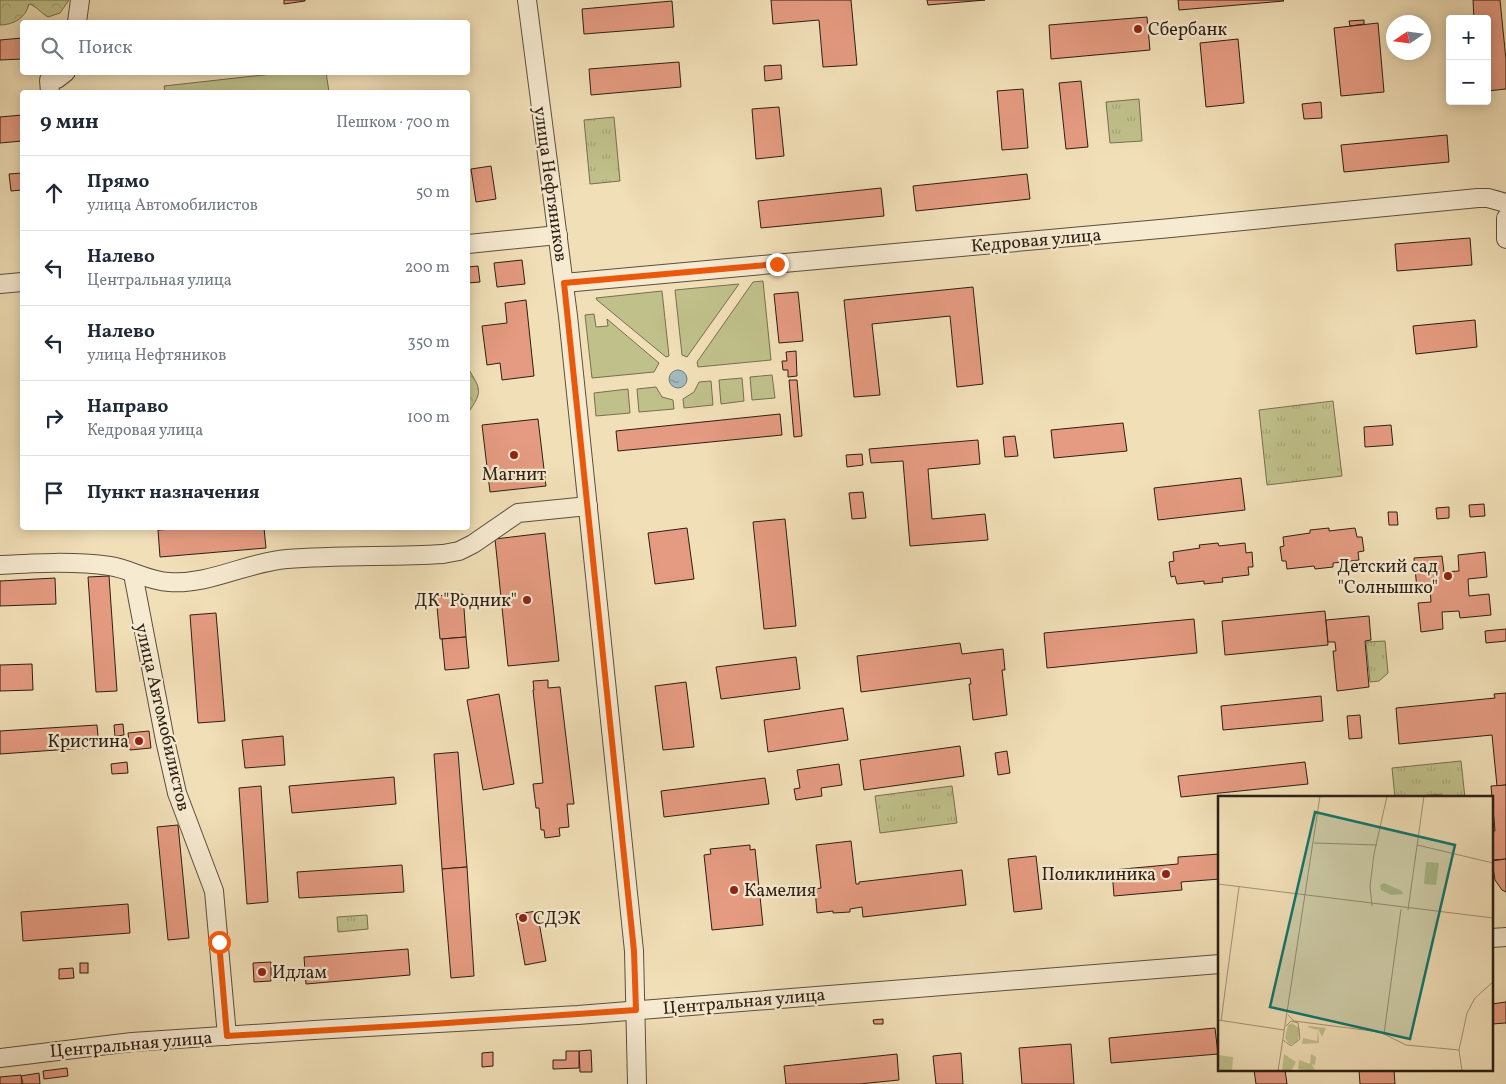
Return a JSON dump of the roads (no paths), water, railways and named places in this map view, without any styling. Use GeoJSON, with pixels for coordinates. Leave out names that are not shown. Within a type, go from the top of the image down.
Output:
{"type":"FeatureCollection","features":[{"type":"Feature","properties":{"kind":"street"},"geometry":{"type":"LineString","coordinates":[[77,20],[80,0]]}},
{"type":"Feature","properties":{"kind":"street","name":"улица Нефтяников"},"geometry":{"type":"LineString","coordinates":[[526,0],[564,283],[634,951],[637,1084]]}},
{"type":"Feature","properties":{"kind":"street"},"geometry":{"type":"LineString","coordinates":[[50,90],[49,80],[57,79],[62,75]]}},
{"type":"Feature","properties":{"kind":"street","name":"Кедровая улица"},"geometry":{"type":"LineString","coordinates":[[564,283],[1181,228],[1478,198],[1488,198],[1506,203]]}},
{"type":"Feature","properties":{"kind":"street"},"geometry":{"type":"LineString","coordinates":[[1506,218],[1506,239]]}},
{"type":"Feature","properties":{"kind":"street"},"geometry":{"type":"LineString","coordinates":[[470,244],[558,235]]}},
{"type":"Feature","properties":{"kind":"street"},"geometry":{"type":"LineString","coordinates":[[0,284],[20,282]]}},
{"type":"Feature","properties":{"kind":"street"},"geometry":{"type":"LineString","coordinates":[[0,565],[41,562],[88,564],[112,566],[150,580],[170,582],[203,580],[255,565],[287,559],[443,554],[474,544],[518,513],[588,506]]}},
{"type":"Feature","properties":{"kind":"street","name":"улица Автомобилистов"},"geometry":{"type":"LineString","coordinates":[[132,574],[177,793],[214,891],[227,1036]]}},
{"type":"Feature","properties":{"kind":"street","name":"Центральная улица"},"geometry":{"type":"LineString","coordinates":[[0,1058],[90,1046],[636,1010],[1218,964]]}},
{"type":"Feature","properties":{"kind":"water"},"geometry":{"type":"Polygon","coordinates":[[[678,370],[684,373],[687,379],[684,385],[678,388],[672,385],[669,379],[672,373],[678,370]]]}},
{"type":"Feature","properties":{"kind":"place","name":"Сбербанк"},"geometry":{"type":"Point","coordinates":[1138,29]}},
{"type":"Feature","properties":{"kind":"place","name":"Магнит"},"geometry":{"type":"Point","coordinates":[514,455]}},
{"type":"Feature","properties":{"kind":"place","name":"Детский сад \"Солнышко\""},"geometry":{"type":"Point","coordinates":[1448,576]}},
{"type":"Feature","properties":{"kind":"place","name":"ДК \"Родник\""},"geometry":{"type":"Point","coordinates":[527,600]}},
{"type":"Feature","properties":{"kind":"place","name":"Кристина"},"geometry":{"type":"Point","coordinates":[139,741]}},
{"type":"Feature","properties":{"kind":"place","name":"Поликлиника"},"geometry":{"type":"Point","coordinates":[1166,874]}},
{"type":"Feature","properties":{"kind":"place","name":"Камелия"},"geometry":{"type":"Point","coordinates":[734,890]}},
{"type":"Feature","properties":{"kind":"place","name":"СДЭК"},"geometry":{"type":"Point","coordinates":[523,918]}},
{"type":"Feature","properties":{"kind":"place","name":"Идлам"},"geometry":{"type":"Point","coordinates":[262,972]}}]}
